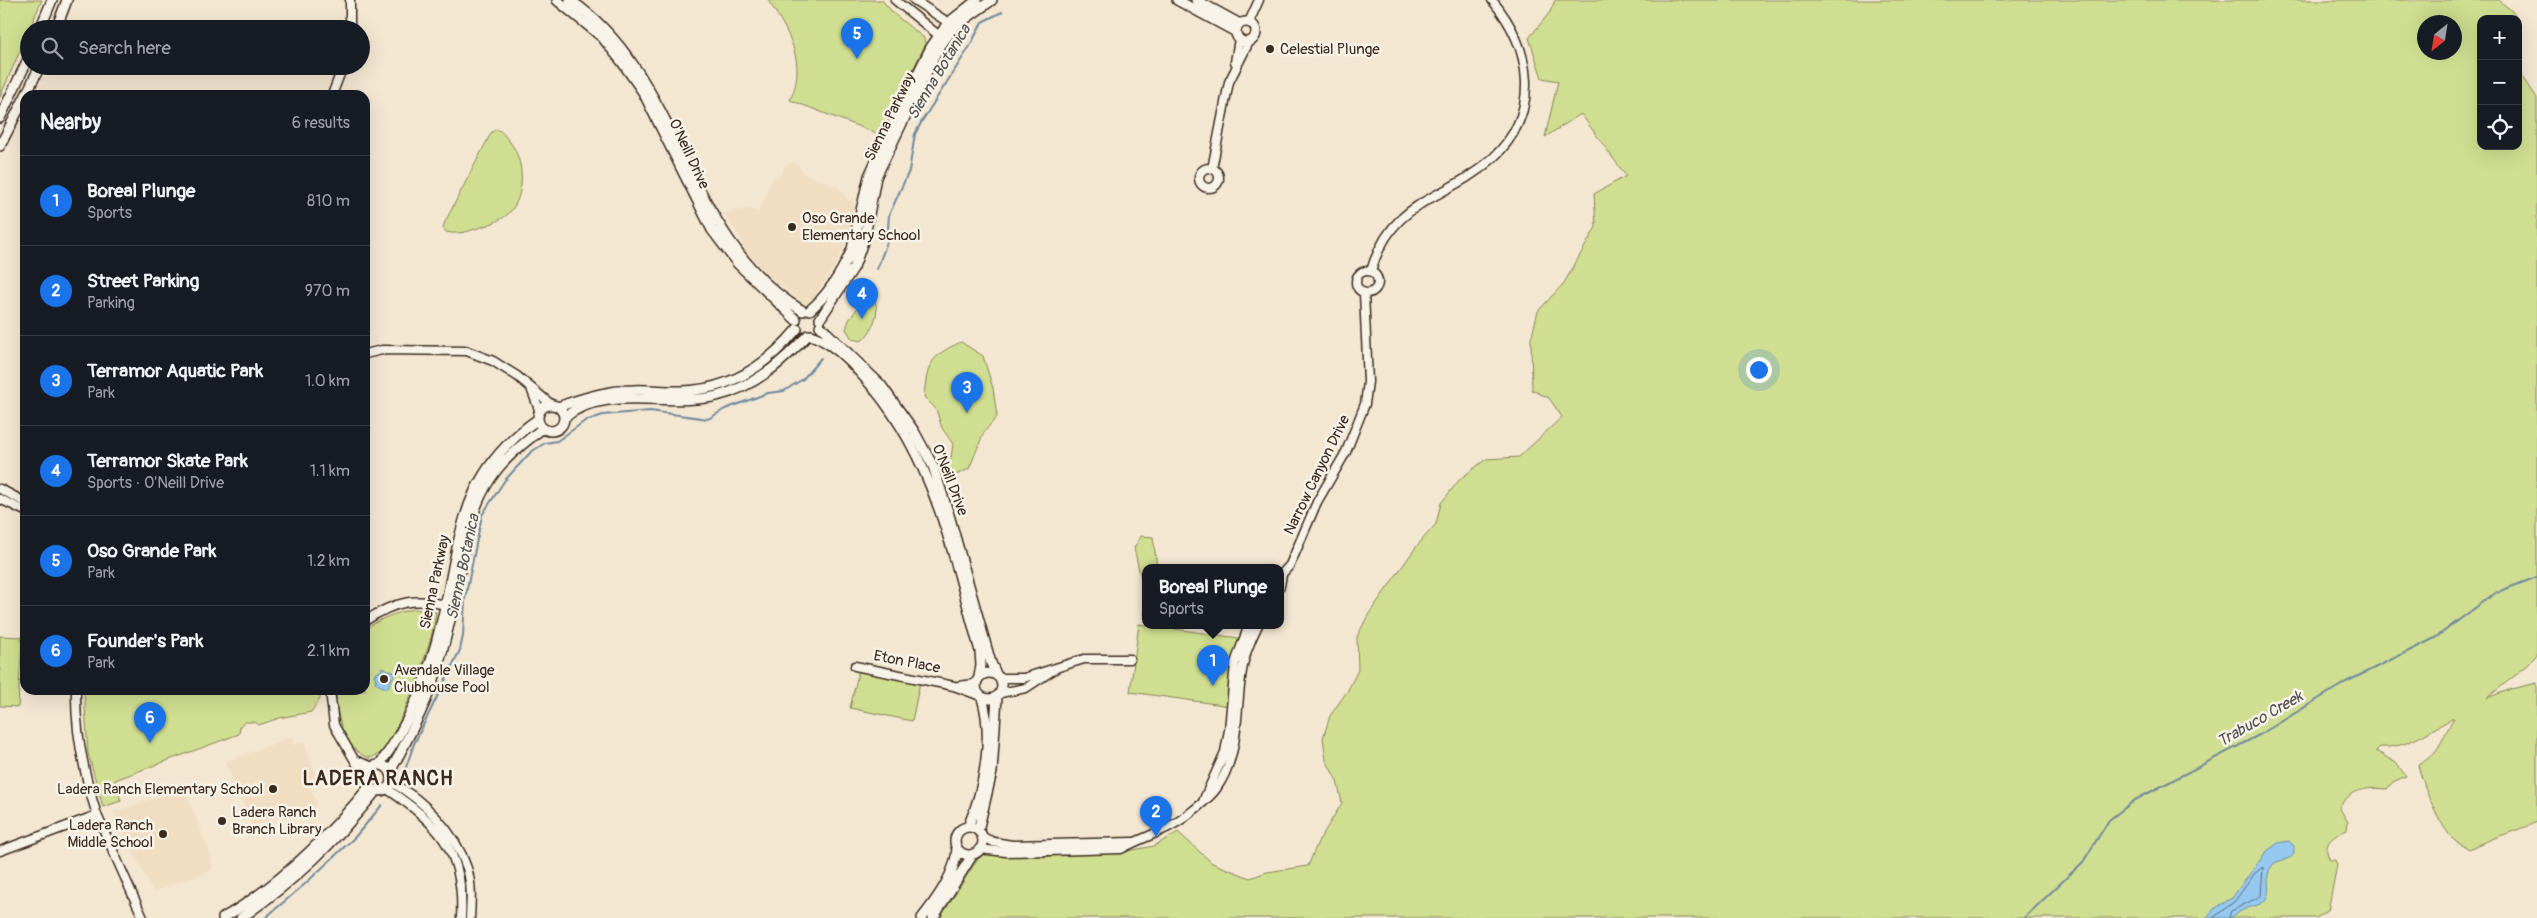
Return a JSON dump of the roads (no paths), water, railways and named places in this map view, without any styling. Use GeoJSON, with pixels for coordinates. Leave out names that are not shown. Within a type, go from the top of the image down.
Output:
{"type":"FeatureCollection","features":[{"type":"Feature","properties":{"kind":"main road"},"geometry":{"type":"LineString","coordinates":[[44,20],[52,0]]}},
{"type":"Feature","properties":{"kind":"main road"},"geometry":{"type":"LineString","coordinates":[[59,20],[67,0]]}},
{"type":"Feature","properties":{"kind":"main road","name":"O'Neill Drive"},"geometry":{"type":"LineString","coordinates":[[557,0],[602,37],[643,92],[712,230],[742,269],[796,324],[809,335],[832,346],[876,390],[911,441],[922,464],[948,538],[980,651],[981,665],[977,681],[980,696],[986,710],[987,728],[984,768],[968,827],[956,835],[956,859],[949,876],[922,918]]}},
{"type":"Feature","properties":{"kind":"main road","name":"O'Neill Drive"},"geometry":{"type":"LineString","coordinates":[[570,0],[602,28],[627,55],[646,83],[700,193],[720,228],[743,258],[775,291],[807,311],[817,313],[820,322],[881,385],[914,431],[932,466],[949,514],[991,663],[1002,685],[999,695],[992,772],[976,852],[933,918]]}},
{"type":"Feature","properties":{"kind":"main road","name":"Sienna Parkway"},"geometry":{"type":"LineString","coordinates":[[807,311],[834,284],[847,261],[852,249],[873,164],[942,38],[951,25],[977,0]]}},
{"type":"Feature","properties":{"kind":"main road","name":"Sienna Parkway"},"geometry":{"type":"LineString","coordinates":[[951,25],[992,0]]}},
{"type":"Feature","properties":{"kind":"main road"},"geometry":{"type":"LineString","coordinates":[[1177,0],[1238,32]]}},
{"type":"Feature","properties":{"kind":"main road"},"geometry":{"type":"LineString","coordinates":[[1196,0],[1249,42],[1256,35],[1251,23],[1238,32]]}},
{"type":"Feature","properties":{"kind":"main road","name":"Sienna Parkway"},"geometry":{"type":"LineString","coordinates":[[820,322],[854,267],[865,236],[876,177],[942,38]]}},
{"type":"Feature","properties":{"kind":"main road"},"geometry":{"type":"LineString","coordinates":[[0,118],[20,75]]}},
{"type":"Feature","properties":{"kind":"main road"},"geometry":{"type":"LineString","coordinates":[[29,90],[36,75]]}},
{"type":"Feature","properties":{"kind":"main road"},"geometry":{"type":"LineString","coordinates":[[0,146],[20,108]]}},
{"type":"Feature","properties":{"kind":"main road"},"geometry":{"type":"LineString","coordinates":[[796,324],[807,311]]}},
{"type":"Feature","properties":{"kind":"main road"},"geometry":{"type":"LineString","coordinates":[[809,335],[817,332],[820,322]]}},
{"type":"Feature","properties":{"kind":"main road","name":"Sienna Parkway"},"geometry":{"type":"LineString","coordinates":[[366,778],[368,771],[376,766],[395,742],[411,712],[449,606],[460,527],[474,492],[500,453],[539,416],[545,407],[614,392],[676,391],[711,387],[741,377],[769,359],[796,324]]}},
{"type":"Feature","properties":{"kind":"main road","name":"Sienna Parkway"},"geometry":{"type":"LineString","coordinates":[[390,772],[413,728],[434,679],[449,606],[466,538],[481,497],[503,462],[518,447],[543,428],[555,430],[562,426],[564,418],[590,406],[635,398],[697,400],[733,391],[755,381],[776,367],[809,335]]}},
{"type":"Feature","properties":{"kind":"main road"},"geometry":{"type":"LineString","coordinates":[[635,398],[639,396],[671,396],[676,391]]}},
{"type":"Feature","properties":{"kind":"main road"},"geometry":{"type":"LineString","coordinates":[[555,406],[564,418]]}},
{"type":"Feature","properties":{"kind":"main road"},"geometry":{"type":"LineString","coordinates":[[539,416],[543,428]]}},
{"type":"Feature","properties":{"kind":"main road"},"geometry":{"type":"LineString","coordinates":[[977,681],[986,673],[998,677]]}},
{"type":"Feature","properties":{"kind":"main road"},"geometry":{"type":"LineString","coordinates":[[980,696],[990,700],[999,695]]}},
{"type":"Feature","properties":{"kind":"main road"},"geometry":{"type":"LineString","coordinates":[[222,918],[282,877],[372,789],[389,786],[390,772],[376,766]]}},
{"type":"Feature","properties":{"kind":"main road"},"geometry":{"type":"LineString","coordinates":[[366,778],[372,789]]}},
{"type":"Feature","properties":{"kind":"main road"},"geometry":{"type":"LineString","coordinates":[[241,918],[311,864],[344,832],[372,789]]}},
{"type":"Feature","properties":{"kind":"main road"},"geometry":{"type":"LineString","coordinates":[[968,827],[980,834]]}},
{"type":"Feature","properties":{"kind":"main road"},"geometry":{"type":"LineString","coordinates":[[957,848],[964,854],[976,852]]}},
{"type":"Feature","properties":{"kind":"street"},"geometry":{"type":"LineString","coordinates":[[350,0],[350,20]]}},
{"type":"Feature","properties":{"kind":"street"},"geometry":{"type":"LineString","coordinates":[[895,0],[942,38]]}},
{"type":"Feature","properties":{"kind":"street"},"geometry":{"type":"LineString","coordinates":[[914,0],[951,25]]}},
{"type":"Feature","properties":{"kind":"street","name":"Narrow Canyon Drive"},"geometry":{"type":"LineString","coordinates":[[1371,271],[1376,253],[1400,219],[1417,204],[1469,176],[1493,157],[1508,140],[1517,125],[1527,95],[1526,66],[1509,24],[1492,0]]}},
{"type":"Feature","properties":{"kind":"street"},"geometry":{"type":"LineString","coordinates":[[1251,23],[1259,1]]}},
{"type":"Feature","properties":{"kind":"street"},"geometry":{"type":"LineString","coordinates":[[1212,168],[1233,72],[1238,32]]}},
{"type":"Feature","properties":{"kind":"street"},"geometry":{"type":"LineString","coordinates":[[1233,72],[1249,42]]}},
{"type":"Feature","properties":{"kind":"street"},"geometry":{"type":"LineString","coordinates":[[334,90],[340,75]]}},
{"type":"Feature","properties":{"kind":"street","name":"Narrow Canyon Drive"},"geometry":{"type":"LineString","coordinates":[[1364,271],[1371,271],[1378,279],[1377,286],[1372,292],[1364,293],[1358,289],[1356,278],[1364,271]]}},
{"type":"Feature","properties":{"kind":"street","name":"Narrow Canyon Drive"},"geometry":{"type":"LineString","coordinates":[[1284,572],[1290,565],[1317,502],[1346,452],[1365,404],[1368,382],[1364,293]]}},
{"type":"Feature","properties":{"kind":"street"},"geometry":{"type":"LineString","coordinates":[[370,353],[382,350],[467,351],[492,360],[517,376],[531,389],[555,406]]}},
{"type":"Feature","properties":{"kind":"street"},"geometry":{"type":"LineString","coordinates":[[531,389],[539,416]]}},
{"type":"Feature","properties":{"kind":"street"},"geometry":{"type":"LineString","coordinates":[[0,489],[20,499]]}},
{"type":"Feature","properties":{"kind":"street"},"geometry":{"type":"LineString","coordinates":[[0,499],[20,509]]}},
{"type":"Feature","properties":{"kind":"street"},"geometry":{"type":"LineString","coordinates":[[370,618],[389,606],[418,601],[449,606]]}},
{"type":"Feature","properties":{"kind":"street"},"geometry":{"type":"LineString","coordinates":[[1204,800],[1224,752],[1229,730],[1235,663],[1248,629]]}},
{"type":"Feature","properties":{"kind":"street"},"geometry":{"type":"LineString","coordinates":[[976,852],[1121,849],[1133,842],[1156,835],[1173,825],[1215,790],[1228,767],[1234,746],[1242,670],[1257,629]]}},
{"type":"Feature","properties":{"kind":"street"},"geometry":{"type":"LineString","coordinates":[[998,677],[1024,678],[1084,659],[1130,659]]}},
{"type":"Feature","properties":{"kind":"street","name":"Eton Place"},"geometry":{"type":"LineString","coordinates":[[855,666],[954,686],[980,696]]}},
{"type":"Feature","properties":{"kind":"street"},"geometry":{"type":"LineString","coordinates":[[999,695],[1026,688],[1056,668]]}},
{"type":"Feature","properties":{"kind":"street","name":"Eton Place"},"geometry":{"type":"LineString","coordinates":[[954,686],[977,681]]}},
{"type":"Feature","properties":{"kind":"street"},"geometry":{"type":"LineString","coordinates":[[76,695],[80,750],[96,815],[143,918]]}},
{"type":"Feature","properties":{"kind":"street"},"geometry":{"type":"LineString","coordinates":[[331,695],[334,725],[366,778]]}},
{"type":"Feature","properties":{"kind":"street"},"geometry":{"type":"LineString","coordinates":[[355,760],[376,766]]}},
{"type":"Feature","properties":{"kind":"street"},"geometry":{"type":"LineString","coordinates":[[389,786],[427,818],[438,830],[453,856],[462,895],[461,918]]}},
{"type":"Feature","properties":{"kind":"street"},"geometry":{"type":"LineString","coordinates":[[389,786],[426,806],[450,834],[466,868],[471,891],[470,918]]}},
{"type":"Feature","properties":{"kind":"street"},"geometry":{"type":"LineString","coordinates":[[0,851],[96,815]]}},
{"type":"Feature","properties":{"kind":"street"},"geometry":{"type":"LineString","coordinates":[[980,834],[994,842],[1012,845],[1133,842]]}},
{"type":"Feature","properties":{"kind":"water","name":"Avendale Village Clubhouse Pool"},"geometry":{"type":"Polygon","coordinates":[[[382,667],[395,673],[387,689],[375,683],[374,674],[381,671],[382,667]]]}},
{"type":"Feature","properties":{"kind":"water"},"geometry":{"type":"Polygon","coordinates":[[[2289,841],[2294,846],[2294,854],[2289,858],[2276,862],[2271,867],[2268,874],[2268,894],[2264,901],[2230,918],[2206,918],[2214,909],[2232,898],[2266,852],[2278,843],[2289,841]]]}},
{"type":"Feature","properties":{"kind":"waterway","name":"Sienna Botanica"},"geometry":{"type":"LineString","coordinates":[[877,269],[887,242],[889,215],[909,171],[915,134],[970,46],[982,22],[1002,12]]}},
{"type":"Feature","properties":{"kind":"waterway","name":"Sienna Botanica"},"geometry":{"type":"LineString","coordinates":[[405,770],[414,744],[460,650],[463,636],[465,599],[482,515],[505,480],[531,452],[545,443],[557,441],[585,421],[603,415],[650,411],[708,419],[725,409],[768,393],[784,391],[803,379],[821,358]]}},
{"type":"Feature","properties":{"kind":"waterway","name":"Trabuco Creek"},"geometry":{"type":"LineString","coordinates":[[2024,918],[2083,862],[2109,820],[2135,800],[2261,734],[2346,682],[2435,638],[2495,593],[2537,577]]}},
{"type":"Feature","properties":{"kind":"waterway","name":"Sienna Botanica"},"geometry":{"type":"LineString","coordinates":[[265,918],[355,837],[382,805]]}},
{"type":"Feature","properties":{"kind":"place","name":"Celestial Plunge"},"geometry":{"type":"Point","coordinates":[1270,49]}},
{"type":"Feature","properties":{"kind":"place","name":"Oso Grande Park"},"geometry":{"type":"Point","coordinates":[857,59]}},
{"type":"Feature","properties":{"kind":"place","name":"Oso Grande Elementary School"},"geometry":{"type":"Point","coordinates":[792,227]}},
{"type":"Feature","properties":{"kind":"place","name":"Terramor Skate Park"},"geometry":{"type":"Point","coordinates":[862,319]}},
{"type":"Feature","properties":{"kind":"place","name":"Terramor Aquatic Park"},"geometry":{"type":"Point","coordinates":[967,413]}},
{"type":"Feature","properties":{"kind":"place","name":"Avendale Village Clubhouse Pool"},"geometry":{"type":"Point","coordinates":[384,679]}},
{"type":"Feature","properties":{"kind":"place","name":"Boreal Plunge"},"geometry":{"type":"Point","coordinates":[1213,686]}},
{"type":"Feature","properties":{"kind":"place","name":"Founder's Park"},"geometry":{"type":"Point","coordinates":[150,743]}},
{"type":"Feature","properties":{"kind":"place","name":"Ladera Ranch Elementary School"},"geometry":{"type":"Point","coordinates":[273,789]}},
{"type":"Feature","properties":{"kind":"place","name":"Ladera Ranch Branch Library"},"geometry":{"type":"Point","coordinates":[222,821]}},
{"type":"Feature","properties":{"kind":"place","name":"Ladera Ranch Middle School"},"geometry":{"type":"Point","coordinates":[163,834]}},
{"type":"Feature","properties":{"kind":"place","name":"Street Parking"},"geometry":{"type":"Point","coordinates":[1156,837]}},
{"type":"Feature","properties":{"kind":"district","name":"LADERA RANCH"},"geometry":{"type":"Point","coordinates":[378,778]}}]}
